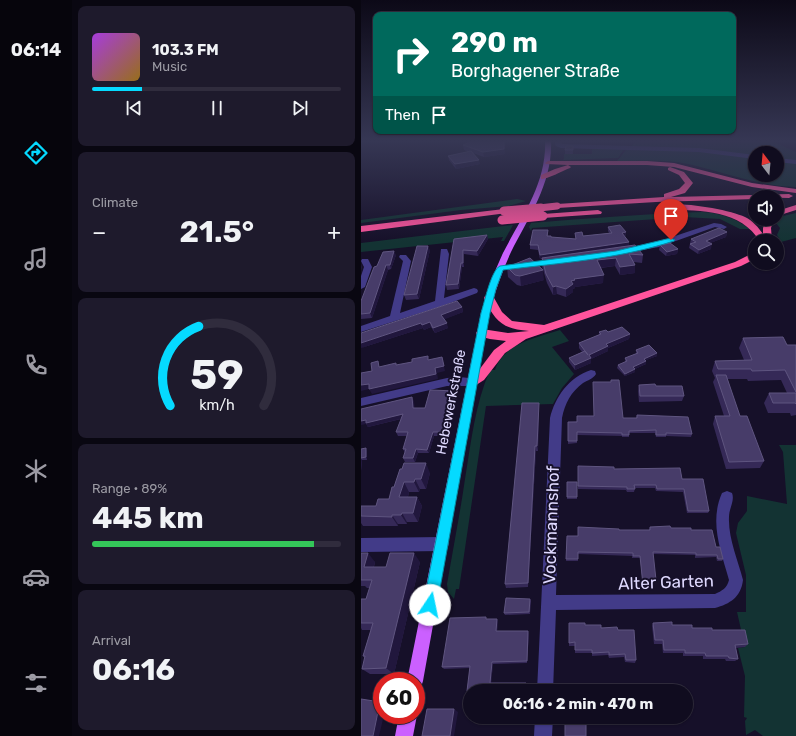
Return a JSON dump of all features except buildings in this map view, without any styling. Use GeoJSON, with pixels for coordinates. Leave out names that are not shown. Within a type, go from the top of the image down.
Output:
{"type":"FeatureCollection","features":[{"type":"Feature","properties":{"kind":"highway"},"geometry":{"type":"LineString","coordinates":[[544,177],[549,174]]}},
{"type":"Feature","properties":{"kind":"highway"},"geometry":{"type":"LineString","coordinates":[[656,200],[682,191],[689,183],[688,179],[683,174]]}},
{"type":"Feature","properties":{"kind":"highway"},"geometry":{"type":"LineString","coordinates":[[714,174],[752,185],[796,191]]}},
{"type":"Feature","properties":{"kind":"highway"},"geometry":{"type":"LineString","coordinates":[[361,238],[557,206],[656,200],[796,196]]}},
{"type":"Feature","properties":{"kind":"highway"},"geometry":{"type":"LineString","coordinates":[[784,203],[796,203]]}},
{"type":"Feature","properties":{"kind":"highway"},"geometry":{"type":"LineString","coordinates":[[361,229],[503,216],[543,216],[662,207],[748,204]]}},
{"type":"Feature","properties":{"kind":"highway"},"geometry":{"type":"LineString","coordinates":[[662,207],[705,209],[736,216],[753,226],[759,234]]}},
{"type":"Feature","properties":{"kind":"highway"},"geometry":{"type":"LineString","coordinates":[[784,211],[796,207]]}},
{"type":"Feature","properties":{"kind":"highway"},"geometry":{"type":"LineString","coordinates":[[482,333],[545,326],[738,264],[748,259]]}},
{"type":"Feature","properties":{"kind":"highway"},"geometry":{"type":"LineString","coordinates":[[489,298],[502,321],[517,326],[545,326]]}},
{"type":"Feature","properties":{"kind":"highway"},"geometry":{"type":"LineString","coordinates":[[473,382],[482,376],[497,354],[510,343],[545,326]]}},
{"type":"Feature","properties":{"kind":"highway"},"geometry":{"type":"LineString","coordinates":[[482,333],[505,338],[529,335]]}},
{"type":"Feature","properties":{"kind":"main road","name":"Hebewerkstraße"},"geometry":{"type":"LineString","coordinates":[[417,672],[489,298],[500,268],[535,200],[544,177]]}},
{"type":"Feature","properties":{"kind":"main road"},"geometry":{"type":"LineString","coordinates":[[404,736],[407,724]]}},
{"type":"Feature","properties":{"kind":"street"},"geometry":{"type":"LineString","coordinates":[[616,253],[656,245],[714,225],[723,227]]}},
{"type":"Feature","properties":{"kind":"street"},"geometry":{"type":"LineString","coordinates":[[439,304],[445,254],[444,251]]}},
{"type":"Feature","properties":{"kind":"street"},"geometry":{"type":"LineString","coordinates":[[394,318],[407,261],[403,257]]}},
{"type":"Feature","properties":{"kind":"street"},"geometry":{"type":"LineString","coordinates":[[500,268],[562,260]]}},
{"type":"Feature","properties":{"kind":"street"},"geometry":{"type":"LineString","coordinates":[[361,287],[368,267],[365,261]]}},
{"type":"Feature","properties":{"kind":"street"},"geometry":{"type":"LineString","coordinates":[[361,329],[474,291]]}},
{"type":"Feature","properties":{"kind":"street","name":"Vockmannshof"},"geometry":{"type":"LineString","coordinates":[[545,684],[557,410],[567,392],[574,384],[591,374]]}},
{"type":"Feature","properties":{"kind":"street"},"geometry":{"type":"LineString","coordinates":[[361,402],[447,382],[460,380],[473,382]]}},
{"type":"Feature","properties":{"kind":"street","name":"Alter Garten"},"geometry":{"type":"LineString","coordinates":[[548,603],[715,601],[729,595],[735,585],[736,580],[723,532],[722,516],[727,497]]}},
{"type":"Feature","properties":{"kind":"street"},"geometry":{"type":"LineString","coordinates":[[361,545],[442,544]]}},
{"type":"Feature","properties":{"kind":"street"},"geometry":{"type":"LineString","coordinates":[[543,736],[544,724]]}},
{"type":"Feature","properties":{"kind":"green space"},"geometry":{"type":"Polygon","coordinates":[[[729,174],[748,174],[748,179],[729,174]]]}},
{"type":"Feature","properties":{"kind":"green space"},"geometry":{"type":"Polygon","coordinates":[[[784,174],[796,174],[796,187],[759,182],[784,182],[784,174]]]}},
{"type":"Feature","properties":{"kind":"green space"},"geometry":{"type":"Polygon","coordinates":[[[517,199],[526,201],[509,206],[461,210],[361,223],[361,220],[517,199]]]}},
{"type":"Feature","properties":{"kind":"green space"},"geometry":{"type":"Polygon","coordinates":[[[702,212],[727,217],[750,229],[740,229],[720,219],[684,217],[532,228],[531,231],[529,227],[531,223],[617,216],[702,212]]]}},
{"type":"Feature","properties":{"kind":"green space"},"geometry":{"type":"Polygon","coordinates":[[[796,213],[796,238],[784,241],[784,234],[777,234],[780,228],[778,226],[784,226],[784,216],[796,213]]]}},
{"type":"Feature","properties":{"kind":"green space"},"geometry":{"type":"Polygon","coordinates":[[[513,225],[504,241],[501,241],[503,237],[361,252],[361,243],[513,225]]]}},
{"type":"Feature","properties":{"kind":"green space"},"geometry":{"type":"Polygon","coordinates":[[[560,330],[569,341],[552,347],[574,374],[562,388],[553,404],[486,406],[459,589],[456,589],[454,599],[448,592],[447,584],[474,424],[481,396],[490,370],[495,370],[499,361],[513,348],[531,339],[560,330]]]}},
{"type":"Feature","properties":{"kind":"green space"},"geometry":{"type":"Polygon","coordinates":[[[779,445],[796,445],[796,736],[763,736],[755,730],[746,735],[745,721],[747,718],[744,717],[745,676],[738,648],[745,647],[737,612],[746,612],[746,575],[736,533],[738,523],[747,511],[747,496],[787,504],[783,452],[779,445]]]}},
{"type":"Feature","properties":{"kind":"route"},"geometry":{"type":"LineString","coordinates":[[430,605],[462,444],[485,313],[500,268],[616,253],[656,245],[671,240]]}}]}
